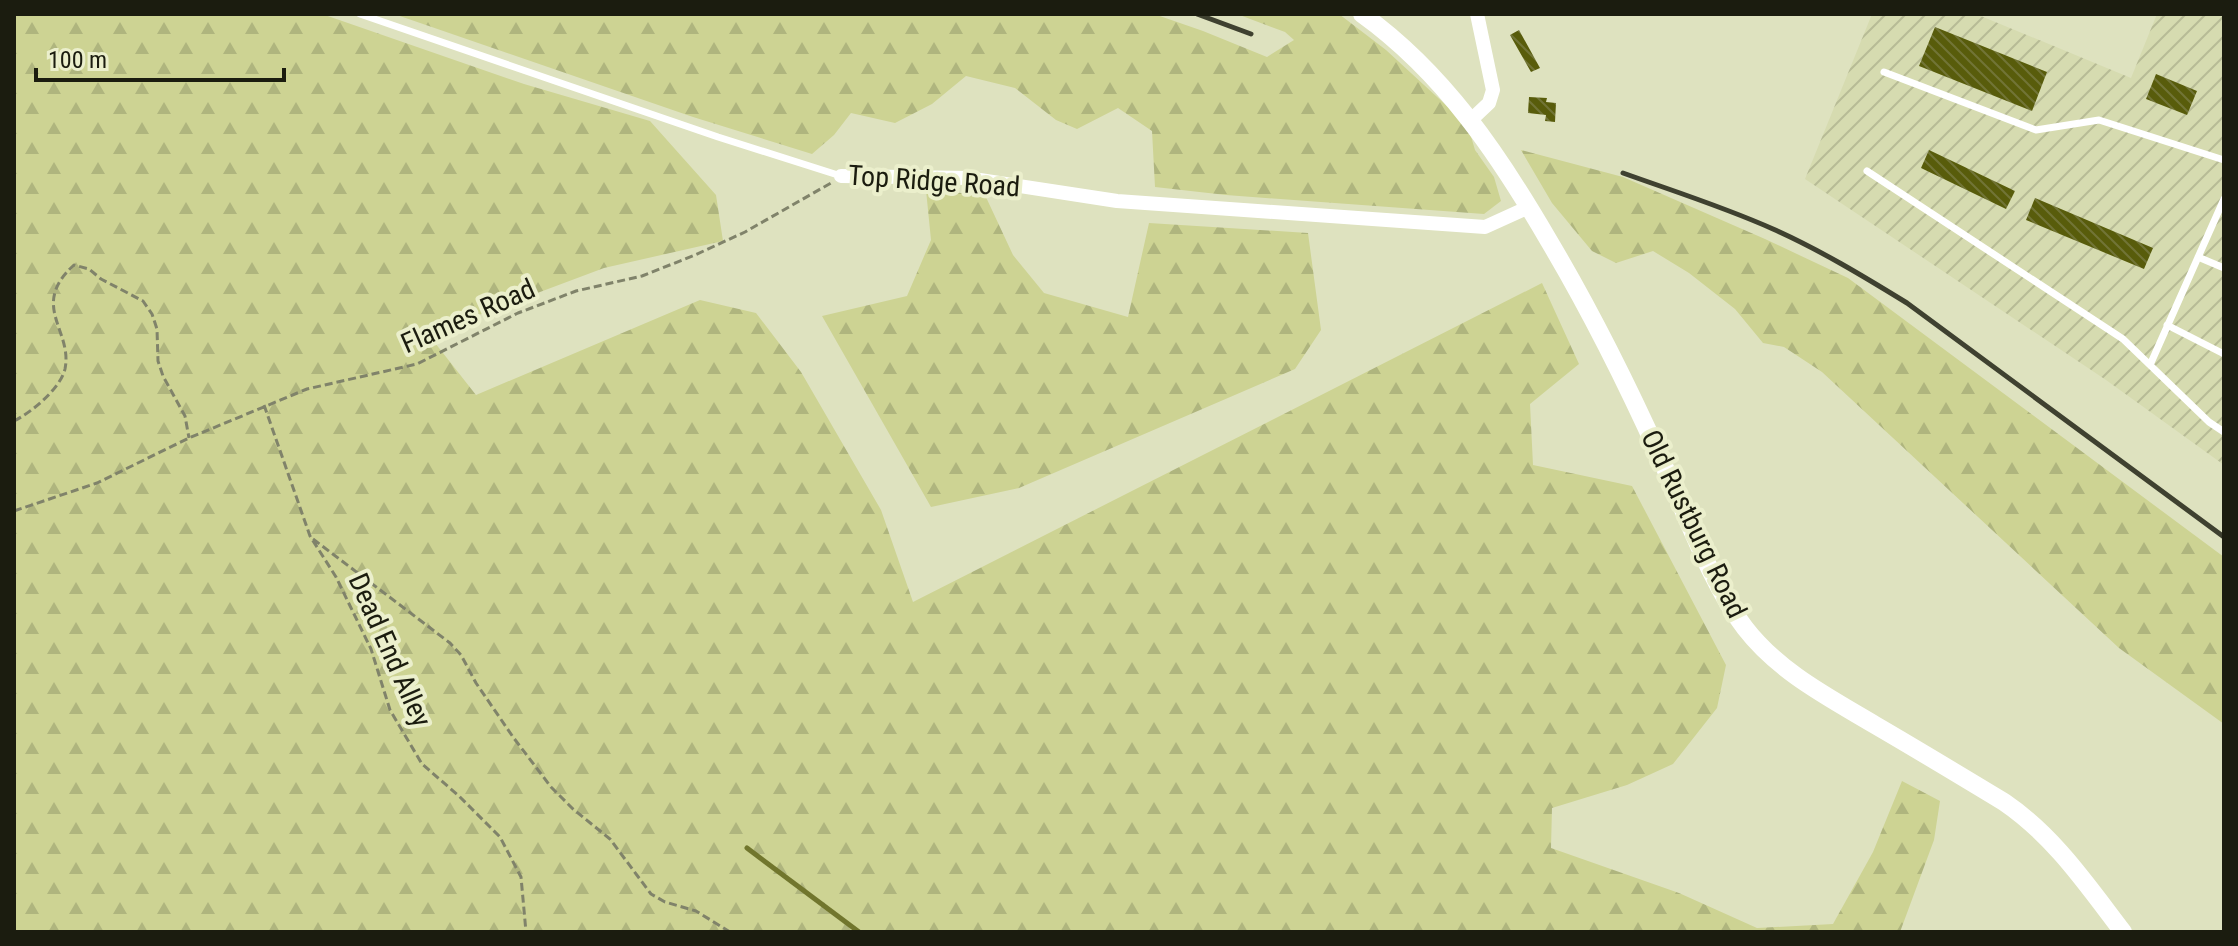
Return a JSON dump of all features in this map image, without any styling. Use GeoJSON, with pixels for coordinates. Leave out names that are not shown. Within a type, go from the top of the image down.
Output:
{"type":"FeatureCollection","features":[{"type":"Feature","properties":{"kind":"street","name":"Old Rustburg Road"},"geometry":{"type":"LineString","coordinates":[[1362,14],[1384,30],[1436,79],[1471,120],[1529,207],[1609,349],[1720,589],[1745,628],[1775,661],[1817,691],[2004,802],[2031,822],[2058,848],[2123,932]]}},
{"type":"Feature","properties":{"kind":"street"},"geometry":{"type":"LineString","coordinates":[[1471,120],[1489,103],[1493,90],[1477,14]]}},
{"type":"Feature","properties":{"kind":"street","name":"Top Ridge Road"},"geometry":{"type":"LineString","coordinates":[[841,176],[967,178],[1117,201],[1485,227],[1529,207]]}},
{"type":"Feature","properties":{"kind":"lane","name":"Top Ridge Road"},"geometry":{"type":"LineString","coordinates":[[360,14],[841,176]]}},
{"type":"Feature","properties":{"kind":"lane"},"geometry":{"type":"LineString","coordinates":[[1884,72],[2036,130],[2099,120],[2224,160]]}},
{"type":"Feature","properties":{"kind":"lane"},"geometry":{"type":"LineString","coordinates":[[1867,171],[2123,339],[2209,422],[2224,432]]}},
{"type":"Feature","properties":{"kind":"lane"},"geometry":{"type":"LineString","coordinates":[[2150,365],[2224,199]]}},
{"type":"Feature","properties":{"kind":"lane"},"geometry":{"type":"LineString","coordinates":[[2198,257],[2224,268]]}},
{"type":"Feature","properties":{"kind":"lane"},"geometry":{"type":"LineString","coordinates":[[2167,325],[2224,354]]}},
{"type":"Feature","properties":{"kind":"path","name":"Flames Road"},"geometry":{"type":"LineString","coordinates":[[14,511],[97,483],[264,405],[307,389],[417,364],[518,313],[576,291],[642,276],[695,255],[789,208],[841,176]]}},
{"type":"Feature","properties":{"kind":"path"},"geometry":{"type":"LineString","coordinates":[[14,421],[46,396],[65,369],[56,322],[55,290],[74,265],[89,269],[101,279],[143,301],[152,314],[157,329],[158,361],[185,416],[189,438]]}},
{"type":"Feature","properties":{"kind":"path","name":"Dead End Alley"},"geometry":{"type":"LineString","coordinates":[[264,405],[310,536],[336,577],[371,649],[390,710],[422,764],[500,837],[521,877],[526,932]]}},
{"type":"Feature","properties":{"kind":"path"},"geometry":{"type":"LineString","coordinates":[[310,536],[450,643],[551,787],[610,839],[651,894],[665,902],[696,911],[730,932]]}},
{"type":"Feature","properties":{"kind":"shaded area"},"geometry":{"type":"Polygon","coordinates":[[[1872,14],[1976,14],[2131,78],[2157,14],[2224,14],[2224,465],[2106,380],[1805,179],[1872,14]]]}},
{"type":"Feature","properties":{"kind":"green space"},"geometry":{"type":"Polygon","coordinates":[[[14,14],[322,14],[524,84],[650,121],[716,195],[723,241],[604,268],[428,334],[476,395],[700,300],[756,313],[801,372],[881,510],[913,602],[1542,283],[1579,364],[1530,404],[1533,465],[1632,486],[1726,665],[1717,708],[1673,764],[1627,785],[1552,808],[1551,848],[1679,893],[1757,928],[1833,924],[1873,852],[1902,781],[1940,801],[1934,840],[1900,932],[14,932],[14,14]]]}},
{"type":"Feature","properties":{"kind":"green space"},"geometry":{"type":"Polygon","coordinates":[[[394,14],[1154,14],[1267,57],[1294,40],[1285,32],[1237,14],[1339,14],[1386,50],[1449,108],[1470,133],[1475,150],[1494,177],[1501,201],[1484,214],[1155,187],[1152,131],[1118,108],[1077,129],[1056,120],[1015,88],[966,76],[932,104],[895,123],[851,113],[834,135],[812,154],[693,117],[394,14]]]}},
{"type":"Feature","properties":{"kind":"green space"},"geometry":{"type":"Polygon","coordinates":[[[1521,150],[1623,177],[1848,278],[2224,557],[2224,724],[2119,648],[1822,372],[1784,347],[1763,343],[1735,309],[1689,273],[1653,251],[1616,263],[1592,251],[1552,203],[1521,150]]]}},
{"type":"Feature","properties":{"kind":"green space"},"geometry":{"type":"Polygon","coordinates":[[[926,190],[985,195],[1013,255],[1044,293],[1128,317],[1149,223],[1308,233],[1321,330],[1295,369],[1019,488],[931,507],[822,316],[907,296],[931,240],[926,190]]]}},
{"type":"Feature","properties":{"kind":"building"},"geometry":{"type":"Polygon","coordinates":[[[1935,27],[2047,72],[2032,111],[1919,66],[1935,27]]]}},
{"type":"Feature","properties":{"kind":"building"},"geometry":{"type":"Polygon","coordinates":[[[1519,30],[1540,68],[1531,72],[1510,35],[1519,30]]]}},
{"type":"Feature","properties":{"kind":"building"},"geometry":{"type":"Polygon","coordinates":[[[2156,74],[2197,91],[2187,115],[2146,99],[2156,74]]]}},
{"type":"Feature","properties":{"kind":"building"},"geometry":{"type":"Polygon","coordinates":[[[1529,97],[1547,98],[1546,102],[1556,103],[1555,122],[1545,121],[1546,115],[1528,113],[1529,97]]]}},
{"type":"Feature","properties":{"kind":"building"},"geometry":{"type":"Polygon","coordinates":[[[1929,150],[2015,191],[2006,209],[1921,168],[1929,150]]]}},
{"type":"Feature","properties":{"kind":"building"},"geometry":{"type":"Polygon","coordinates":[[[2035,198],[2153,248],[2144,269],[2026,220],[2035,198]]]}},
{"type":"Feature","properties":{"kind":"waterway"},"geometry":{"type":"LineString","coordinates":[[747,848],[859,932]]}},
{"type":"Feature","properties":{"kind":"railway"},"geometry":{"type":"LineString","coordinates":[[1197,14],[1251,34]]}},
{"type":"Feature","properties":{"kind":"railway"},"geometry":{"type":"LineString","coordinates":[[1623,173],[1773,229],[1891,293],[2224,537]]}}]}
